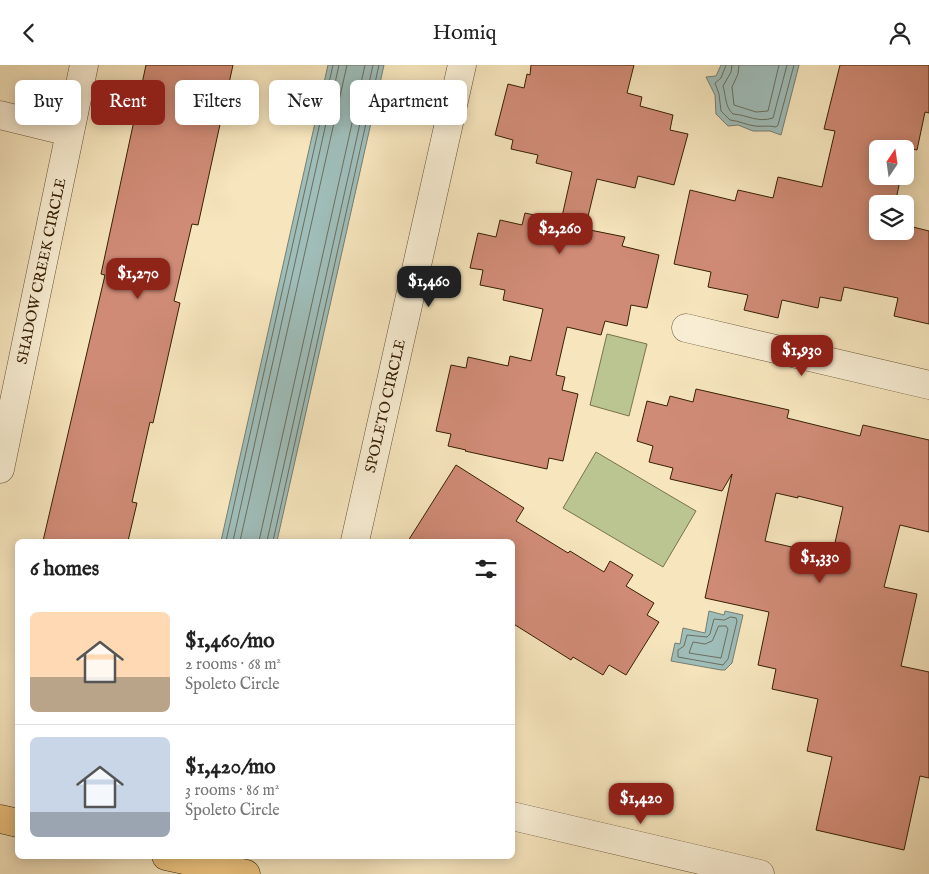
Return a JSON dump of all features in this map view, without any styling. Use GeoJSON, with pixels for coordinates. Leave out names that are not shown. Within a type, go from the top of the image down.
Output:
{"type":"FeatureCollection","features":[{"type":"Feature","properties":{"kind":"main road"},"geometry":{"type":"LineString","coordinates":[[0,819],[15,822]]}},
{"type":"Feature","properties":{"kind":"main road"},"geometry":{"type":"LineString","coordinates":[[179,859],[246,874]]}},
{"type":"Feature","properties":{"kind":"street","name":"SHADOW CREEK CIRCLE"},"geometry":{"type":"LineString","coordinates":[[0,469],[84,65]]}},
{"type":"Feature","properties":{"kind":"street","name":"SPOLETO CIRCLE"},"geometry":{"type":"LineString","coordinates":[[355,539],[462,65]]}},
{"type":"Feature","properties":{"kind":"street"},"geometry":{"type":"LineString","coordinates":[[0,115],[69,132]]}},
{"type":"Feature","properties":{"kind":"street"},"geometry":{"type":"LineString","coordinates":[[686,328],[929,385]]}},
{"type":"Feature","properties":{"kind":"street"},"geometry":{"type":"LineString","coordinates":[[515,818],[760,874]]}},
{"type":"Feature","properties":{"kind":"green space"},"geometry":{"type":"Polygon","coordinates":[[[607,334],[647,344],[629,416],[590,405],[607,334]]]}},
{"type":"Feature","properties":{"kind":"green space"},"geometry":{"type":"Polygon","coordinates":[[[596,452],[696,511],[663,567],[563,508],[596,452]]]}},
{"type":"Feature","properties":{"kind":"water"},"geometry":{"type":"Polygon","coordinates":[[[328,65],[384,65],[381,80],[350,80],[350,125],[371,125],[277,539],[221,539],[315,125],[340,125],[340,80],[325,80],[328,65]]]}},
{"type":"Feature","properties":{"kind":"water"},"geometry":{"type":"Polygon","coordinates":[[[721,65],[799,65],[781,135],[770,131],[753,131],[738,125],[728,126],[716,114],[715,95],[706,77],[716,76],[721,65]]]}},
{"type":"Feature","properties":{"kind":"water"},"geometry":{"type":"Polygon","coordinates":[[[709,611],[724,615],[725,611],[743,615],[732,663],[725,670],[721,670],[671,661],[675,643],[680,644],[683,628],[705,633],[709,611]]]}},
{"type":"Feature","properties":{"kind":"building"},"geometry":{"type":"Polygon","coordinates":[[[146,65],[233,65],[230,80],[175,80],[175,125],[220,125],[198,225],[192,224],[174,301],[180,303],[153,423],[150,422],[132,502],[137,503],[128,539],[43,539],[105,275],[101,274],[133,125],[165,125],[165,80],[143,80],[146,65]]]}},
{"type":"Feature","properties":{"kind":"building"},"geometry":{"type":"Polygon","coordinates":[[[531,65],[634,65],[627,93],[642,97],[640,106],[673,115],[670,130],[688,134],[674,185],[638,176],[635,188],[597,179],[585,229],[625,237],[622,246],[659,255],[647,308],[631,305],[627,326],[605,321],[601,335],[567,327],[556,375],[565,377],[562,390],[578,394],[563,461],[549,458],[547,469],[448,446],[451,434],[436,431],[451,365],[466,368],[468,357],[508,366],[510,356],[531,361],[543,309],[503,300],[505,290],[480,285],[483,270],[470,268],[478,233],[496,237],[500,220],[522,225],[525,213],[561,221],[572,172],[536,163],[538,155],[511,149],[513,140],[495,135],[508,84],[524,88],[527,74],[530,75],[531,65]]]}},
{"type":"Feature","properties":{"kind":"building"},"geometry":{"type":"Polygon","coordinates":[[[840,65],[929,65],[929,113],[925,112],[917,150],[914,149],[914,140],[869,140],[869,185],[899,185],[897,195],[869,195],[869,240],[914,240],[914,227],[929,231],[929,324],[894,316],[898,298],[844,287],[841,301],[820,297],[818,308],[782,300],[778,318],[744,310],[748,295],[708,287],[711,272],[674,264],[690,190],[735,201],[738,190],[773,198],[778,177],[822,187],[835,131],[824,129],[840,65]]]}},
{"type":"Feature","properties":{"kind":"building"},"geometry":{"type":"Polygon","coordinates":[[[696,389],[789,410],[787,418],[860,436],[863,425],[929,440],[929,532],[900,525],[884,587],[917,594],[901,666],[929,672],[929,778],[920,776],[904,850],[816,830],[832,757],[807,751],[818,699],[772,689],[776,669],[758,665],[769,612],[705,598],[732,474],[722,491],[670,479],[673,468],[649,462],[653,446],[637,441],[647,401],[667,406],[670,396],[693,402],[696,389]],[[776,493],[765,541],[832,556],[843,507],[798,496],[798,498],[776,493]]]}},
{"type":"Feature","properties":{"kind":"building"},"geometry":{"type":"Polygon","coordinates":[[[456,465],[524,508],[516,521],[568,553],[570,551],[604,572],[610,561],[633,575],[626,586],[654,603],[647,615],[659,622],[626,675],[609,665],[603,675],[573,657],[571,660],[515,625],[515,539],[409,539],[456,465]]]}}]}
